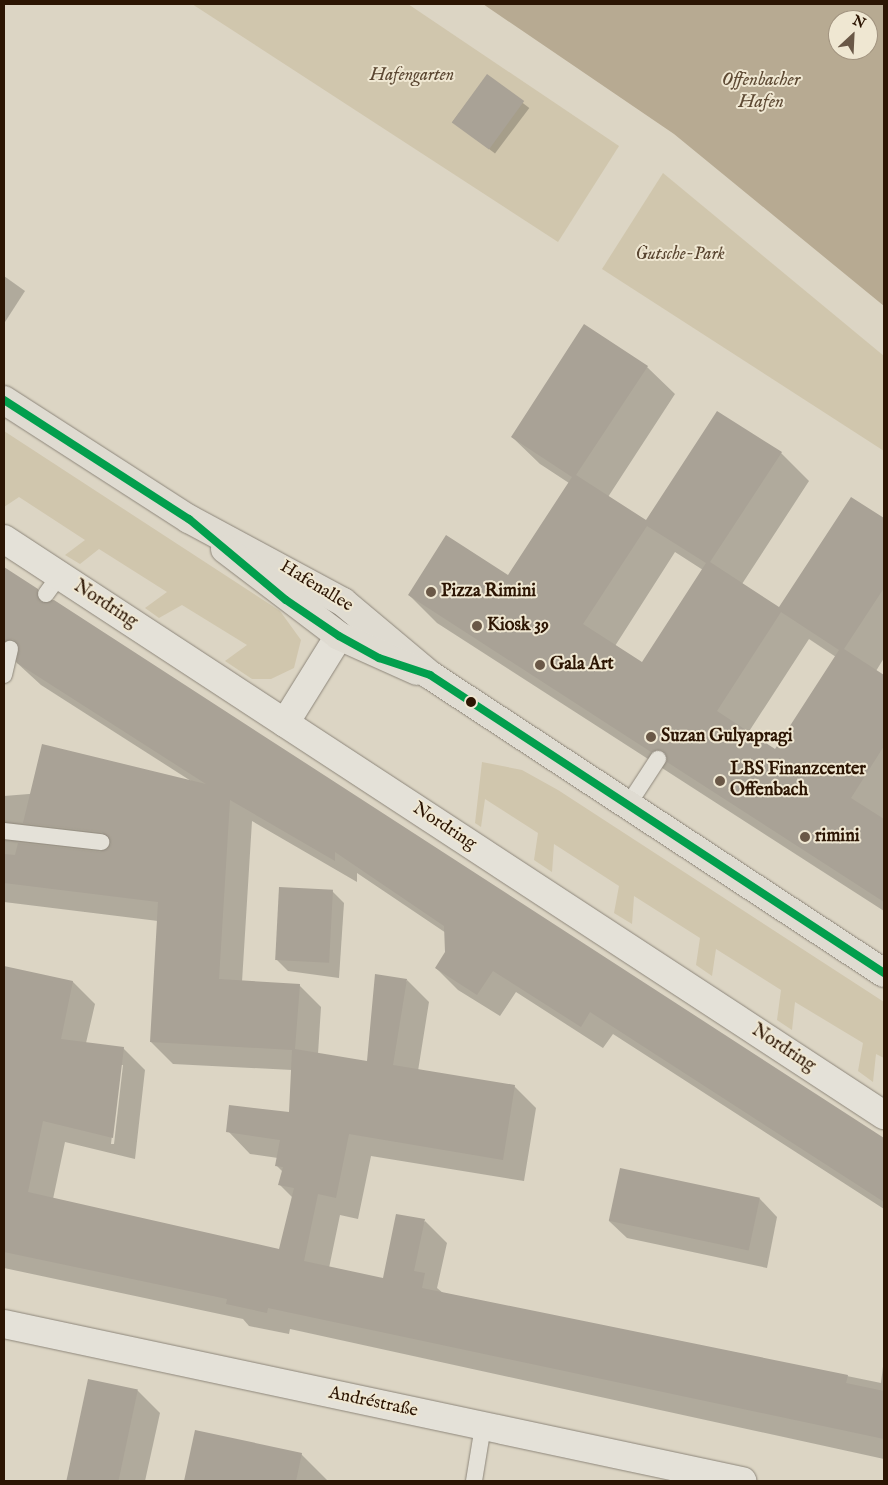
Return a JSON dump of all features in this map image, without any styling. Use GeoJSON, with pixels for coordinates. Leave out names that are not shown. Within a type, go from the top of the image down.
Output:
{"type":"FeatureCollection","features":[{"type":"Feature","properties":{"kind":"main road","name":"Hafenallee"},"geometry":{"type":"LineString","coordinates":[[4,400],[189,520],[343,602],[430,675],[884,973]]}},
{"type":"Feature","properties":{"kind":"main road","name":"Hafenallee"},"geometry":{"type":"LineString","coordinates":[[189,520],[286,600],[339,636],[379,658],[430,675]]}},
{"type":"Feature","properties":{"kind":"street","name":"Nordring"},"geometry":{"type":"LineString","coordinates":[[4,539],[53,585],[285,723],[884,1116]]}},
{"type":"Feature","properties":{"kind":"street"},"geometry":{"type":"LineString","coordinates":[[285,723],[339,636]]}},
{"type":"Feature","properties":{"kind":"street","name":"Andréstraße"},"geometry":{"type":"LineString","coordinates":[[4,1324],[742,1481]]}},
{"type":"Feature","properties":{"kind":"lane"},"geometry":{"type":"LineString","coordinates":[[4,675],[10,649]]}},
{"type":"Feature","properties":{"kind":"lane"},"geometry":{"type":"LineString","coordinates":[[628,806],[658,759]]}},
{"type":"Feature","properties":{"kind":"lane"},"geometry":{"type":"LineString","coordinates":[[4,831],[102,842]]}},
{"type":"Feature","properties":{"kind":"lane"},"geometry":{"type":"LineString","coordinates":[[474,1481],[483,1426]]}},
{"type":"Feature","properties":{"kind":"green space","name":"Hafengarten"},"geometry":{"type":"Polygon","coordinates":[[[192,4],[408,4],[619,146],[558,242],[192,4]]]}},
{"type":"Feature","properties":{"kind":"green space","name":"Gutsche-Park"},"geometry":{"type":"Polygon","coordinates":[[[663,173],[884,356],[884,451],[602,269],[663,173]]]}},
{"type":"Feature","properties":{"kind":"green space"},"geometry":{"type":"Polygon","coordinates":[[[4,431],[280,611],[301,640],[294,668],[271,679],[252,679],[225,661],[247,645],[182,605],[159,618],[145,608],[167,592],[99,549],[80,564],[65,555],[85,540],[19,497],[4,507],[4,431]]]}},
{"type":"Feature","properties":{"kind":"green space"},"geometry":{"type":"Polygon","coordinates":[[[482,762],[522,770],[558,790],[884,1002],[884,1058],[876,1054],[873,1082],[858,1071],[863,1043],[795,1002],[792,1030],[777,1020],[781,990],[716,949],[712,976],[696,965],[700,938],[634,896],[632,924],[614,913],[619,886],[554,844],[552,872],[534,860],[538,833],[485,799],[481,827],[475,823],[482,762]]]}},
{"type":"Feature","properties":{"kind":"water","name":"Offenbacher Hafen"},"geometry":{"type":"Polygon","coordinates":[[[483,4],[884,4],[884,306],[674,134],[483,4]]]}},
{"type":"Feature","properties":{"kind":"building"},"geometry":{"type":"Polygon","coordinates":[[[487,74],[524,101],[489,150],[452,123],[487,74]]]}},
{"type":"Feature","properties":{"kind":"building"},"geometry":{"type":"Polygon","coordinates":[[[584,324],[648,366],[576,475],[646,520],[717,411],[782,452],[710,562],[779,607],[851,497],[884,518],[884,588],[844,649],[884,675],[884,746],[851,798],[884,819],[884,902],[667,762],[663,750],[651,752],[408,595],[446,535],[508,575],[572,477],[511,437],[584,324]],[[647,526],[583,624],[642,662],[706,563],[647,526]],[[781,612],[717,711],[775,749],[839,650],[781,612]]]}},
{"type":"Feature","properties":{"kind":"building"},"geometry":{"type":"Polygon","coordinates":[[[4,567],[38,589],[40,602],[54,600],[884,1138],[884,1202],[590,1012],[581,1027],[493,971],[477,995],[435,968],[445,952],[444,926],[335,852],[335,861],[230,800],[219,979],[300,984],[295,1049],[367,1061],[375,974],[407,979],[393,1065],[515,1085],[503,1160],[349,1134],[336,1198],[318,1194],[304,1261],[383,1278],[396,1214],[425,1219],[414,1271],[425,1273],[422,1288],[848,1375],[846,1383],[884,1391],[884,1439],[268,1308],[267,1313],[226,1304],[227,1299],[4,1252],[4,966],[73,981],[61,1039],[124,1047],[113,1138],[43,1121],[28,1192],[279,1249],[294,1188],[278,1185],[283,1167],[275,1166],[280,1140],[226,1132],[229,1105],[289,1112],[292,1050],[150,1042],[158,902],[4,883],[4,854],[15,855],[18,843],[100,852],[111,844],[102,832],[23,823],[42,744],[206,784],[17,663],[19,646],[13,639],[4,641],[4,567]]]}},
{"type":"Feature","properties":{"kind":"building"},"geometry":{"type":"Polygon","coordinates":[[[279,887],[333,890],[329,963],[275,960],[279,887]]]}},
{"type":"Feature","properties":{"kind":"building"},"geometry":{"type":"Polygon","coordinates":[[[620,1168],[760,1198],[749,1251],[609,1221],[620,1168]]]}},
{"type":"Feature","properties":{"kind":"building"},"geometry":{"type":"Polygon","coordinates":[[[88,1379],[138,1390],[118,1481],[66,1481],[88,1379]]]}},
{"type":"Feature","properties":{"kind":"building"},"geometry":{"type":"Polygon","coordinates":[[[195,1430],[302,1453],[296,1481],[184,1481],[195,1430]]]}},
{"type":"Feature","properties":{"kind":"transit line"},"geometry":{"type":"LineString","coordinates":[[4,400],[189,519],[286,600],[339,636],[379,658],[430,675],[884,973]]}},
{"type":"Feature","properties":{"kind":"place","name":"Pizza Rimini"},"geometry":{"type":"Point","coordinates":[431,592]}},
{"type":"Feature","properties":{"kind":"place","name":"Kiosk 39"},"geometry":{"type":"Point","coordinates":[477,626]}},
{"type":"Feature","properties":{"kind":"place","name":"Gala Art"},"geometry":{"type":"Point","coordinates":[540,665]}},
{"type":"Feature","properties":{"kind":"place","name":"Suzan Gulyapragi"},"geometry":{"type":"Point","coordinates":[651,737]}},
{"type":"Feature","properties":{"kind":"place","name":"LBS Finanzcenter Offenbach"},"geometry":{"type":"Point","coordinates":[720,781]}},
{"type":"Feature","properties":{"kind":"place","name":"rimini"},"geometry":{"type":"Point","coordinates":[805,837]}}]}
